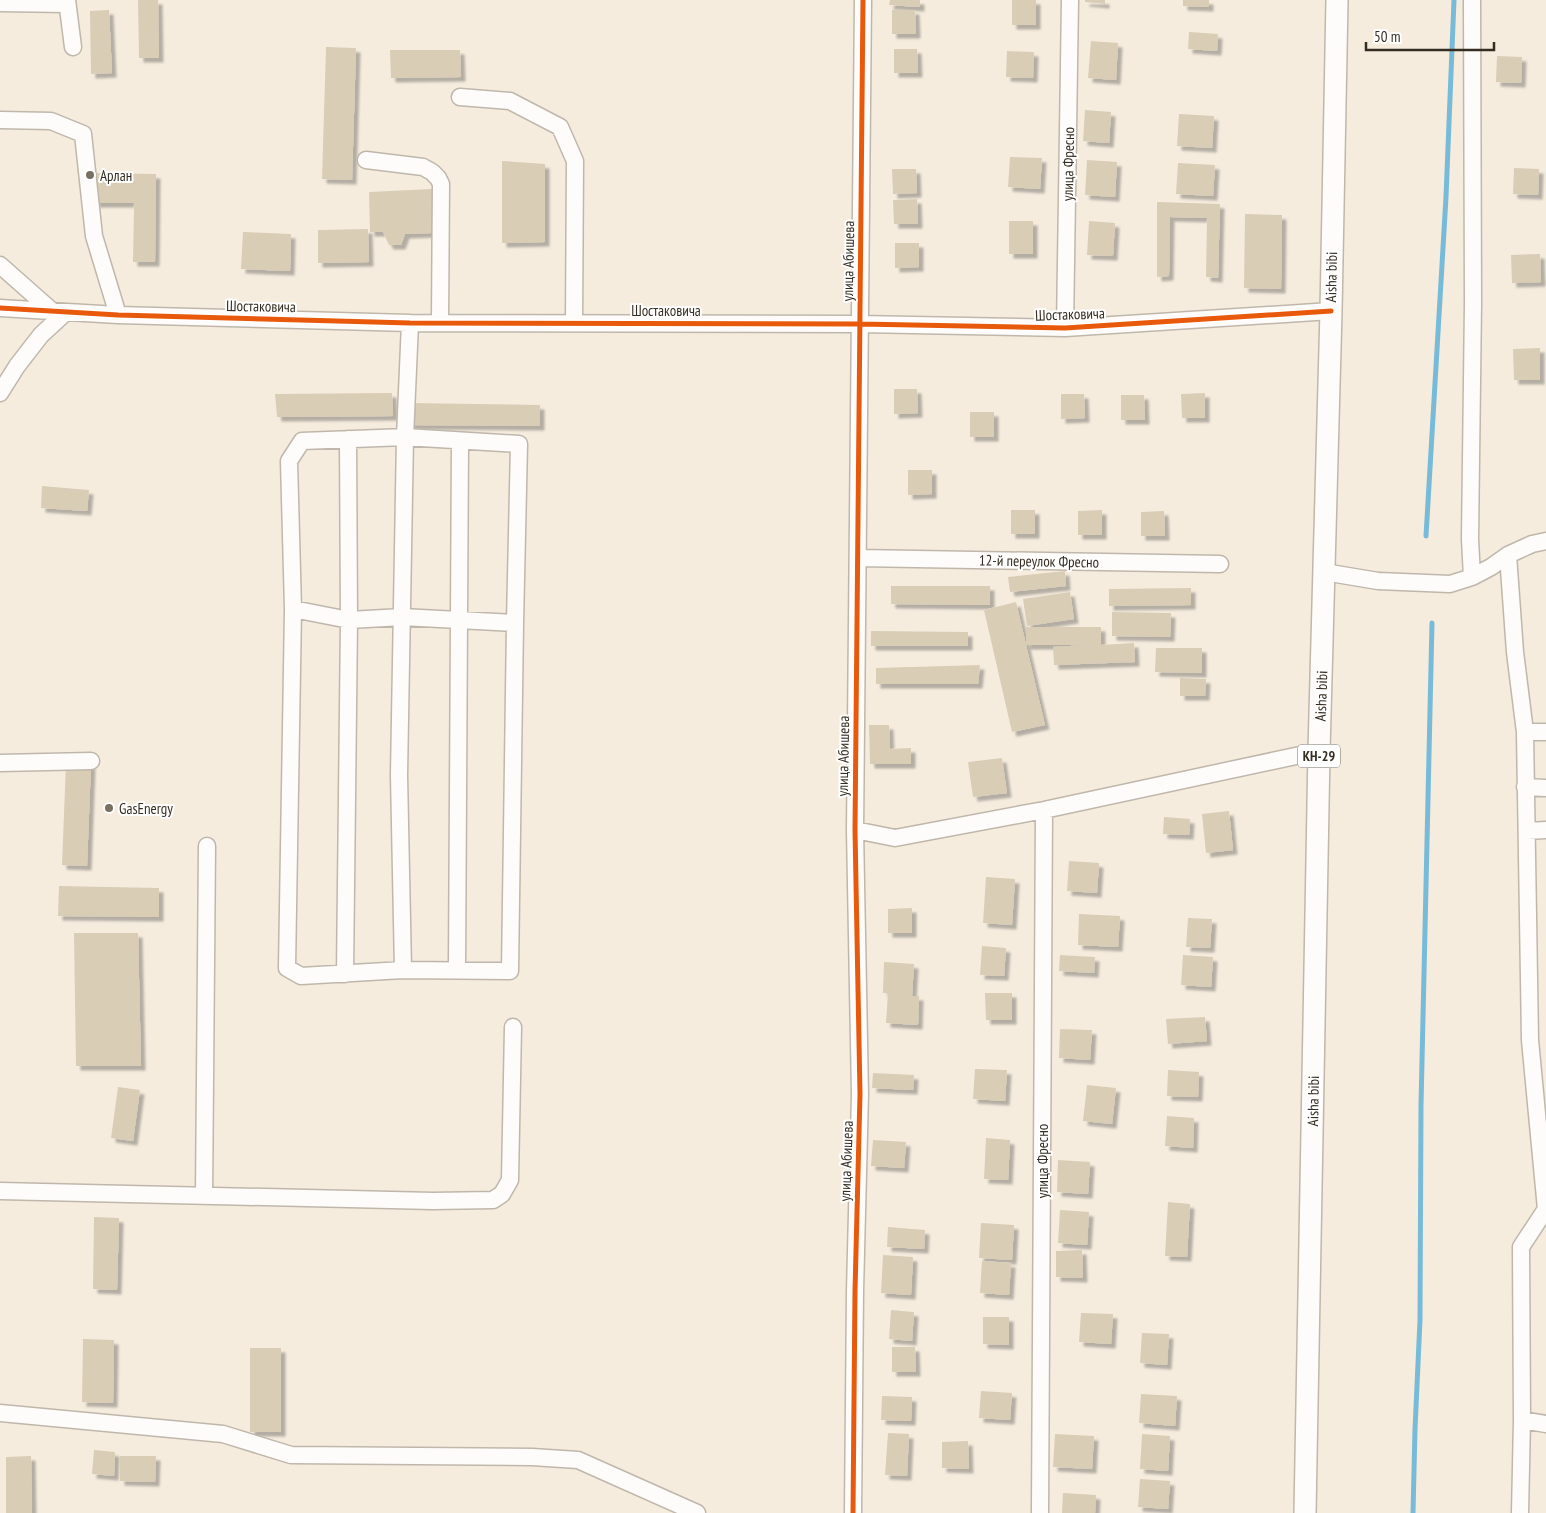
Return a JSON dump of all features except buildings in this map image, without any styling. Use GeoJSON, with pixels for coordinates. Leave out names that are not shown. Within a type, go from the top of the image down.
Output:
{"type":"FeatureCollection","features":[{"type":"Feature","properties":{"kind":"main road","name":"Aisha bibi"},"geometry":{"type":"LineString","coordinates":[[1305,1513],[1319,750],[1337,0]]}},
{"type":"Feature","properties":{"kind":"street","name":"улица Абишева"},"geometry":{"type":"LineString","coordinates":[[853,1513],[855,1291],[860,1094],[855,830],[863,0]]}},
{"type":"Feature","properties":{"kind":"street","name":"улица Фресно"},"geometry":{"type":"LineString","coordinates":[[1065,328],[1070,0]]}},
{"type":"Feature","properties":{"kind":"street"},"geometry":{"type":"LineString","coordinates":[[1472,0],[1473,313],[1470,529],[1472,576]]}},
{"type":"Feature","properties":{"kind":"street"},"geometry":{"type":"LineString","coordinates":[[0,3],[67,2],[73,47]]}},
{"type":"Feature","properties":{"kind":"street"},"geometry":{"type":"LineString","coordinates":[[460,97],[510,101],[560,127],[575,161],[574,322]]}},
{"type":"Feature","properties":{"kind":"street"},"geometry":{"type":"LineString","coordinates":[[0,120],[51,121],[83,134],[94,236],[118,315]]}},
{"type":"Feature","properties":{"kind":"street"},"geometry":{"type":"LineString","coordinates":[[366,160],[423,167],[432,172],[441,184],[440,322]]}},
{"type":"Feature","properties":{"kind":"street"},"geometry":{"type":"LineString","coordinates":[[0,265],[59,311],[17,366],[0,393]]}},
{"type":"Feature","properties":{"kind":"street","name":"Шостаковича"},"geometry":{"type":"LineString","coordinates":[[0,308],[118,315],[410,323],[860,324],[1065,328],[1331,311]]}},
{"type":"Feature","properties":{"kind":"street"},"geometry":{"type":"LineString","coordinates":[[402,970],[399,776],[405,437],[410,323]]}},
{"type":"Feature","properties":{"kind":"street"},"geometry":{"type":"LineString","coordinates":[[405,437],[519,444],[510,971],[402,970],[302,976],[287,968],[293,610],[289,461],[302,441],[405,437]]}},
{"type":"Feature","properties":{"kind":"street"},"geometry":{"type":"LineString","coordinates":[[346,974],[348,439]]}},
{"type":"Feature","properties":{"kind":"street"},"geometry":{"type":"LineString","coordinates":[[457,970],[460,441]]}},
{"type":"Feature","properties":{"kind":"street"},"geometry":{"type":"LineString","coordinates":[[1324,572],[1378,581],[1450,584],[1491,567],[1508,555],[1532,544],[1546,541]]}},
{"type":"Feature","properties":{"kind":"street"},"geometry":{"type":"LineString","coordinates":[[1508,555],[1515,652],[1525,732],[1525,787],[1546,1209],[1521,1247],[1522,1420],[1520,1513]]}},
{"type":"Feature","properties":{"kind":"street","name":"12-й переулок Фресно"},"geometry":{"type":"LineString","coordinates":[[858,558],[1220,564]]}},
{"type":"Feature","properties":{"kind":"street"},"geometry":{"type":"LineString","coordinates":[[293,610],[348,620],[402,617],[515,623]]}},
{"type":"Feature","properties":{"kind":"street"},"geometry":{"type":"LineString","coordinates":[[1525,732],[1546,732]]}},
{"type":"Feature","properties":{"kind":"street"},"geometry":{"type":"LineString","coordinates":[[855,830],[895,838],[1044,810],[1319,750]]}},
{"type":"Feature","properties":{"kind":"street"},"geometry":{"type":"LineString","coordinates":[[0,763],[91,761]]}},
{"type":"Feature","properties":{"kind":"street"},"geometry":{"type":"LineString","coordinates":[[1525,787],[1546,788]]}},
{"type":"Feature","properties":{"kind":"street","name":"улица Фресно"},"geometry":{"type":"LineString","coordinates":[[1040,1513],[1044,810]]}},
{"type":"Feature","properties":{"kind":"street"},"geometry":{"type":"LineString","coordinates":[[1527,831],[1546,830]]}},
{"type":"Feature","properties":{"kind":"street"},"geometry":{"type":"LineString","coordinates":[[204,1196],[207,846]]}},
{"type":"Feature","properties":{"kind":"street"},"geometry":{"type":"LineString","coordinates":[[0,1191],[433,1201],[493,1200],[502,1194],[510,1180],[512,1027]]}},
{"type":"Feature","properties":{"kind":"street"},"geometry":{"type":"LineString","coordinates":[[0,1413],[223,1434],[291,1455],[532,1457],[578,1460],[697,1513]]}},
{"type":"Feature","properties":{"kind":"street"},"geometry":{"type":"LineString","coordinates":[[1522,1420],[1546,1424]]}},
{"type":"Feature","properties":{"kind":"waterway"},"geometry":{"type":"LineString","coordinates":[[1426,536],[1446,197],[1454,0]]}},
{"type":"Feature","properties":{"kind":"waterway"},"geometry":{"type":"LineString","coordinates":[[1413,1513],[1420,1320],[1421,1105],[1432,623]]}},
{"type":"Feature","properties":{"kind":"cycle path"},"geometry":{"type":"LineString","coordinates":[[853,1513],[855,1291],[860,1094],[855,830],[863,0]]}},
{"type":"Feature","properties":{"kind":"cycle path"},"geometry":{"type":"LineString","coordinates":[[0,308],[118,315],[410,323],[860,324],[1065,328],[1331,311]]}},
{"type":"Feature","properties":{"kind":"place","name":"Арлан"},"geometry":{"type":"Point","coordinates":[90,175]}},
{"type":"Feature","properties":{"kind":"place","name":"GasEnergy"},"geometry":{"type":"Point","coordinates":[109,808]}}]}
